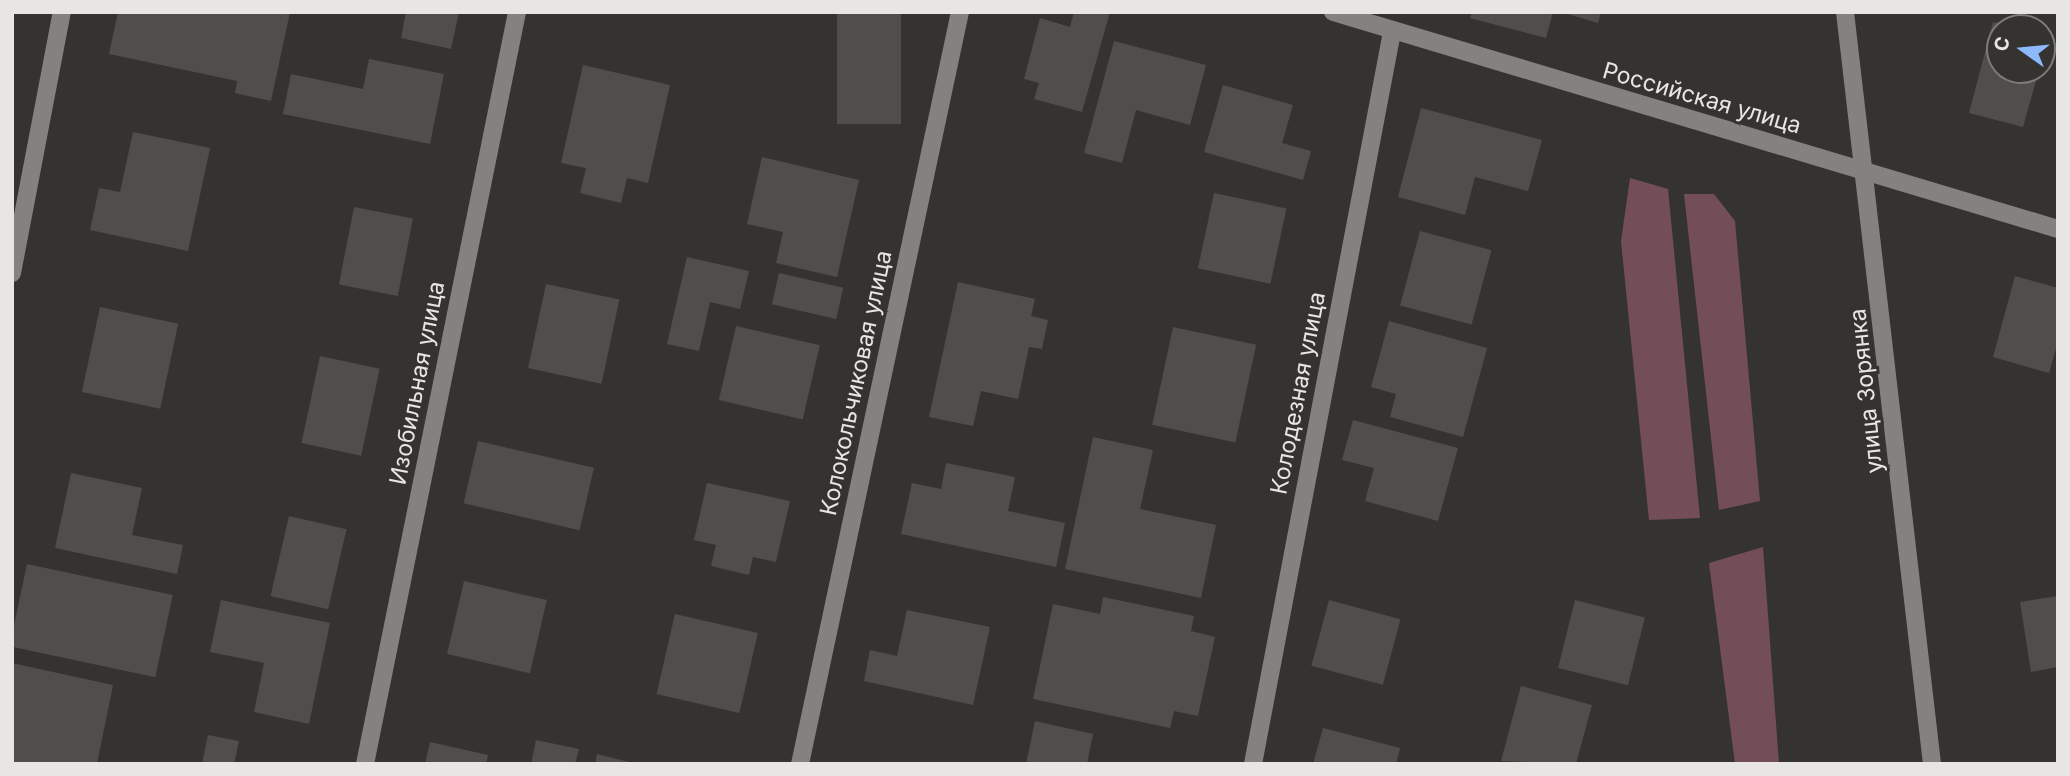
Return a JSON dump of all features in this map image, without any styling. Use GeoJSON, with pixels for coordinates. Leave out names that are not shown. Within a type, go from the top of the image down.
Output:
{"type":"FeatureCollection","features":[{"type":"Feature","properties":{"kind":"street"},"geometry":{"type":"LineString","coordinates":[[12,273],[62,12]]}},
{"type":"Feature","properties":{"kind":"street","name":"Изобильная улица"},"geometry":{"type":"LineString","coordinates":[[365,764],[517,12]]}},
{"type":"Feature","properties":{"kind":"street","name":"Колокольчиковая улица"},"geometry":{"type":"LineString","coordinates":[[800,764],[960,12]]}},
{"type":"Feature","properties":{"kind":"street","name":"Российская улица"},"geometry":{"type":"LineString","coordinates":[[1333,12],[1392,32],[2058,229]]}},
{"type":"Feature","properties":{"kind":"street","name":"улица Зорянка"},"geometry":{"type":"LineString","coordinates":[[1845,12],[1866,172],[1933,764]]}},
{"type":"Feature","properties":{"kind":"street","name":"Колодезная улица"},"geometry":{"type":"LineString","coordinates":[[1253,764],[1392,32]]}},
{"type":"Feature","properties":{"kind":"shaded area"},"geometry":{"type":"Polygon","coordinates":[[[1630,178],[1668,189],[1700,518],[1649,520],[1621,241],[1630,178]]]}},
{"type":"Feature","properties":{"kind":"shaded area"},"geometry":{"type":"Polygon","coordinates":[[[1684,194],[1714,194],[1735,221],[1760,501],[1719,510],[1684,194]]]}},
{"type":"Feature","properties":{"kind":"shaded area"},"geometry":{"type":"Polygon","coordinates":[[[1763,547],[1779,764],[1735,764],[1709,563],[1763,547]]]}},
{"type":"Feature","properties":{"kind":"building"},"geometry":{"type":"Polygon","coordinates":[[[118,12],[290,12],[271,101],[235,93],[237,81],[109,54],[118,12]]]}},
{"type":"Feature","properties":{"kind":"building"},"geometry":{"type":"Polygon","coordinates":[[[406,12],[459,12],[451,49],[401,38],[406,12]]]}},
{"type":"Feature","properties":{"kind":"building"},"geometry":{"type":"Polygon","coordinates":[[[837,12],[901,12],[901,124],[837,124],[837,12]]]}},
{"type":"Feature","properties":{"kind":"building"},"geometry":{"type":"Polygon","coordinates":[[[1074,12],[1110,12],[1082,112],[1034,99],[1039,83],[1024,79],[1040,18],[1070,27],[1074,12]]]}},
{"type":"Feature","properties":{"kind":"building"},"geometry":{"type":"Polygon","coordinates":[[[1472,12],[1553,12],[1546,38],[1470,18],[1472,12]]]}},
{"type":"Feature","properties":{"kind":"building"},"geometry":{"type":"Polygon","coordinates":[[[1561,12],[1601,12],[1598,23],[1561,12]]]}},
{"type":"Feature","properties":{"kind":"building"},"geometry":{"type":"Polygon","coordinates":[[[1114,41],[1206,65],[1190,125],[1136,110],[1122,163],[1084,153],[1114,41]]]}},
{"type":"Feature","properties":{"kind":"building"},"geometry":{"type":"Polygon","coordinates":[[[1986,49],[1986,84],[2035,84],[2023,127],[1969,113],[1986,49]]]}},
{"type":"Feature","properties":{"kind":"building"},"geometry":{"type":"Polygon","coordinates":[[[369,59],[444,74],[430,144],[283,114],[291,74],[363,89],[369,59]]]}},
{"type":"Feature","properties":{"kind":"building"},"geometry":{"type":"Polygon","coordinates":[[[583,65],[670,85],[648,183],[627,178],[621,203],[580,193],[586,168],[561,163],[583,65]]]}},
{"type":"Feature","properties":{"kind":"building"},"geometry":{"type":"Polygon","coordinates":[[[1223,85],[1293,105],[1282,143],[1311,151],[1303,180],[1204,152],[1223,85]]]}},
{"type":"Feature","properties":{"kind":"building"},"geometry":{"type":"Polygon","coordinates":[[[1421,108],[1542,140],[1528,191],[1475,177],[1465,215],[1398,197],[1421,108]]]}},
{"type":"Feature","properties":{"kind":"building"},"geometry":{"type":"Polygon","coordinates":[[[133,132],[210,148],[188,251],[90,230],[99,188],[120,192],[133,132]]]}},
{"type":"Feature","properties":{"kind":"building"},"geometry":{"type":"Polygon","coordinates":[[[762,157],[859,180],[837,277],[776,263],[783,232],[747,224],[762,157]]]}},
{"type":"Feature","properties":{"kind":"building"},"geometry":{"type":"Polygon","coordinates":[[[1214,193],[1286,208],[1270,284],[1198,268],[1214,193]]]}},
{"type":"Feature","properties":{"kind":"building"},"geometry":{"type":"Polygon","coordinates":[[[354,207],[413,218],[398,296],[339,285],[354,207]]]}},
{"type":"Feature","properties":{"kind":"building"},"geometry":{"type":"Polygon","coordinates":[[[1420,231],[1491,250],[1472,325],[1400,305],[1420,231]]]}},
{"type":"Feature","properties":{"kind":"building"},"geometry":{"type":"Polygon","coordinates":[[[687,257],[749,271],[740,309],[710,302],[699,351],[667,344],[687,257]]]}},
{"type":"Feature","properties":{"kind":"building"},"geometry":{"type":"Polygon","coordinates":[[[779,273],[843,288],[836,319],[772,304],[779,273]]]}},
{"type":"Feature","properties":{"kind":"building"},"geometry":{"type":"Polygon","coordinates":[[[2015,276],[2058,288],[2058,341],[2049,373],[1993,357],[2015,276]]]}},
{"type":"Feature","properties":{"kind":"building"},"geometry":{"type":"Polygon","coordinates":[[[958,282],[1035,299],[1031,316],[1048,320],[1042,349],[1029,347],[1018,399],[981,391],[973,426],[929,417],[958,282]]]}},
{"type":"Feature","properties":{"kind":"building"},"geometry":{"type":"Polygon","coordinates":[[[546,284],[619,300],[601,384],[528,368],[546,284]]]}},
{"type":"Feature","properties":{"kind":"building"},"geometry":{"type":"Polygon","coordinates":[[[100,307],[178,324],[160,409],[82,392],[100,307]]]}},
{"type":"Feature","properties":{"kind":"building"},"geometry":{"type":"Polygon","coordinates":[[[1389,321],[1487,348],[1463,437],[1390,417],[1396,394],[1371,387],[1389,321]]]}},
{"type":"Feature","properties":{"kind":"building"},"geometry":{"type":"Polygon","coordinates":[[[736,326],[820,345],[803,419],[719,400],[736,326]]]}},
{"type":"Feature","properties":{"kind":"building"},"geometry":{"type":"Polygon","coordinates":[[[1173,327],[1256,345],[1235,442],[1152,425],[1173,327]]]}},
{"type":"Feature","properties":{"kind":"building"},"geometry":{"type":"Polygon","coordinates":[[[320,356],[380,369],[361,456],[301,443],[320,356]]]}},
{"type":"Feature","properties":{"kind":"building"},"geometry":{"type":"Polygon","coordinates":[[[1353,420],[1458,448],[1438,521],[1365,501],[1374,468],[1342,460],[1353,420]]]}},
{"type":"Feature","properties":{"kind":"building"},"geometry":{"type":"Polygon","coordinates":[[[1093,437],[1153,450],[1140,509],[1216,525],[1201,598],[1065,569],[1093,437]]]}},
{"type":"Feature","properties":{"kind":"building"},"geometry":{"type":"Polygon","coordinates":[[[478,441],[594,468],[580,530],[464,503],[478,441]]]}},
{"type":"Feature","properties":{"kind":"building"},"geometry":{"type":"Polygon","coordinates":[[[946,463],[1015,477],[1008,511],[1065,523],[1056,567],[901,534],[912,483],[941,489],[946,463]]]}},
{"type":"Feature","properties":{"kind":"building"},"geometry":{"type":"Polygon","coordinates":[[[71,473],[142,488],[132,535],[183,545],[177,574],[55,548],[71,473]]]}},
{"type":"Feature","properties":{"kind":"building"},"geometry":{"type":"Polygon","coordinates":[[[707,483],[790,501],[776,562],[753,557],[749,575],[711,566],[716,545],[694,540],[707,483]]]}},
{"type":"Feature","properties":{"kind":"building"},"geometry":{"type":"Polygon","coordinates":[[[289,516],[346,529],[328,609],[271,596],[289,516]]]}},
{"type":"Feature","properties":{"kind":"building"},"geometry":{"type":"Polygon","coordinates":[[[27,564],[173,595],[155,677],[12,647],[12,635],[27,564]]]}},
{"type":"Feature","properties":{"kind":"building"},"geometry":{"type":"Polygon","coordinates":[[[464,581],[547,600],[530,673],[447,654],[464,581]]]}},
{"type":"Feature","properties":{"kind":"building"},"geometry":{"type":"Polygon","coordinates":[[[2058,596],[2058,667],[2031,672],[2020,602],[2058,596]]]}},
{"type":"Feature","properties":{"kind":"building"},"geometry":{"type":"Polygon","coordinates":[[[1103,597],[1194,616],[1191,631],[1215,637],[1198,716],[1174,711],[1170,728],[1033,699],[1053,604],[1100,614],[1103,597]]]}},
{"type":"Feature","properties":{"kind":"building"},"geometry":{"type":"Polygon","coordinates":[[[221,600],[330,623],[309,724],[254,712],[264,663],[210,652],[221,600]]]}},
{"type":"Feature","properties":{"kind":"building"},"geometry":{"type":"Polygon","coordinates":[[[1329,600],[1400,619],[1383,685],[1311,666],[1329,600]]]}},
{"type":"Feature","properties":{"kind":"building"},"geometry":{"type":"Polygon","coordinates":[[[1575,600],[1645,617],[1628,685],[1558,668],[1575,600]]]}},
{"type":"Feature","properties":{"kind":"building"},"geometry":{"type":"Polygon","coordinates":[[[907,610],[990,627],[973,705],[864,681],[870,650],[897,656],[907,610]]]}},
{"type":"Feature","properties":{"kind":"building"},"geometry":{"type":"Polygon","coordinates":[[[675,614],[758,633],[739,713],[657,694],[675,614]]]}},
{"type":"Feature","properties":{"kind":"building"},"geometry":{"type":"Polygon","coordinates":[[[12,663],[113,685],[97,764],[12,764],[12,663]]]}},
{"type":"Feature","properties":{"kind":"building"},"geometry":{"type":"Polygon","coordinates":[[[1521,686],[1592,705],[1576,764],[1501,761],[1521,686]]]}},
{"type":"Feature","properties":{"kind":"building"},"geometry":{"type":"Polygon","coordinates":[[[1035,721],[1093,734],[1087,764],[1026,764],[1035,721]]]}},
{"type":"Feature","properties":{"kind":"building"},"geometry":{"type":"Polygon","coordinates":[[[1323,728],[1400,748],[1396,764],[1313,764],[1323,728]]]}},
{"type":"Feature","properties":{"kind":"building"},"geometry":{"type":"Polygon","coordinates":[[[208,735],[239,741],[234,764],[202,764],[208,735]]]}},
{"type":"Feature","properties":{"kind":"building"},"geometry":{"type":"Polygon","coordinates":[[[536,740],[579,749],[575,764],[531,764],[536,740]]]}},
{"type":"Feature","properties":{"kind":"building"},"geometry":{"type":"Polygon","coordinates":[[[430,742],[488,755],[486,764],[425,764],[430,742]]]}},
{"type":"Feature","properties":{"kind":"building"},"geometry":{"type":"Polygon","coordinates":[[[597,754],[633,763],[633,764],[595,764],[597,754]]]}}]}
